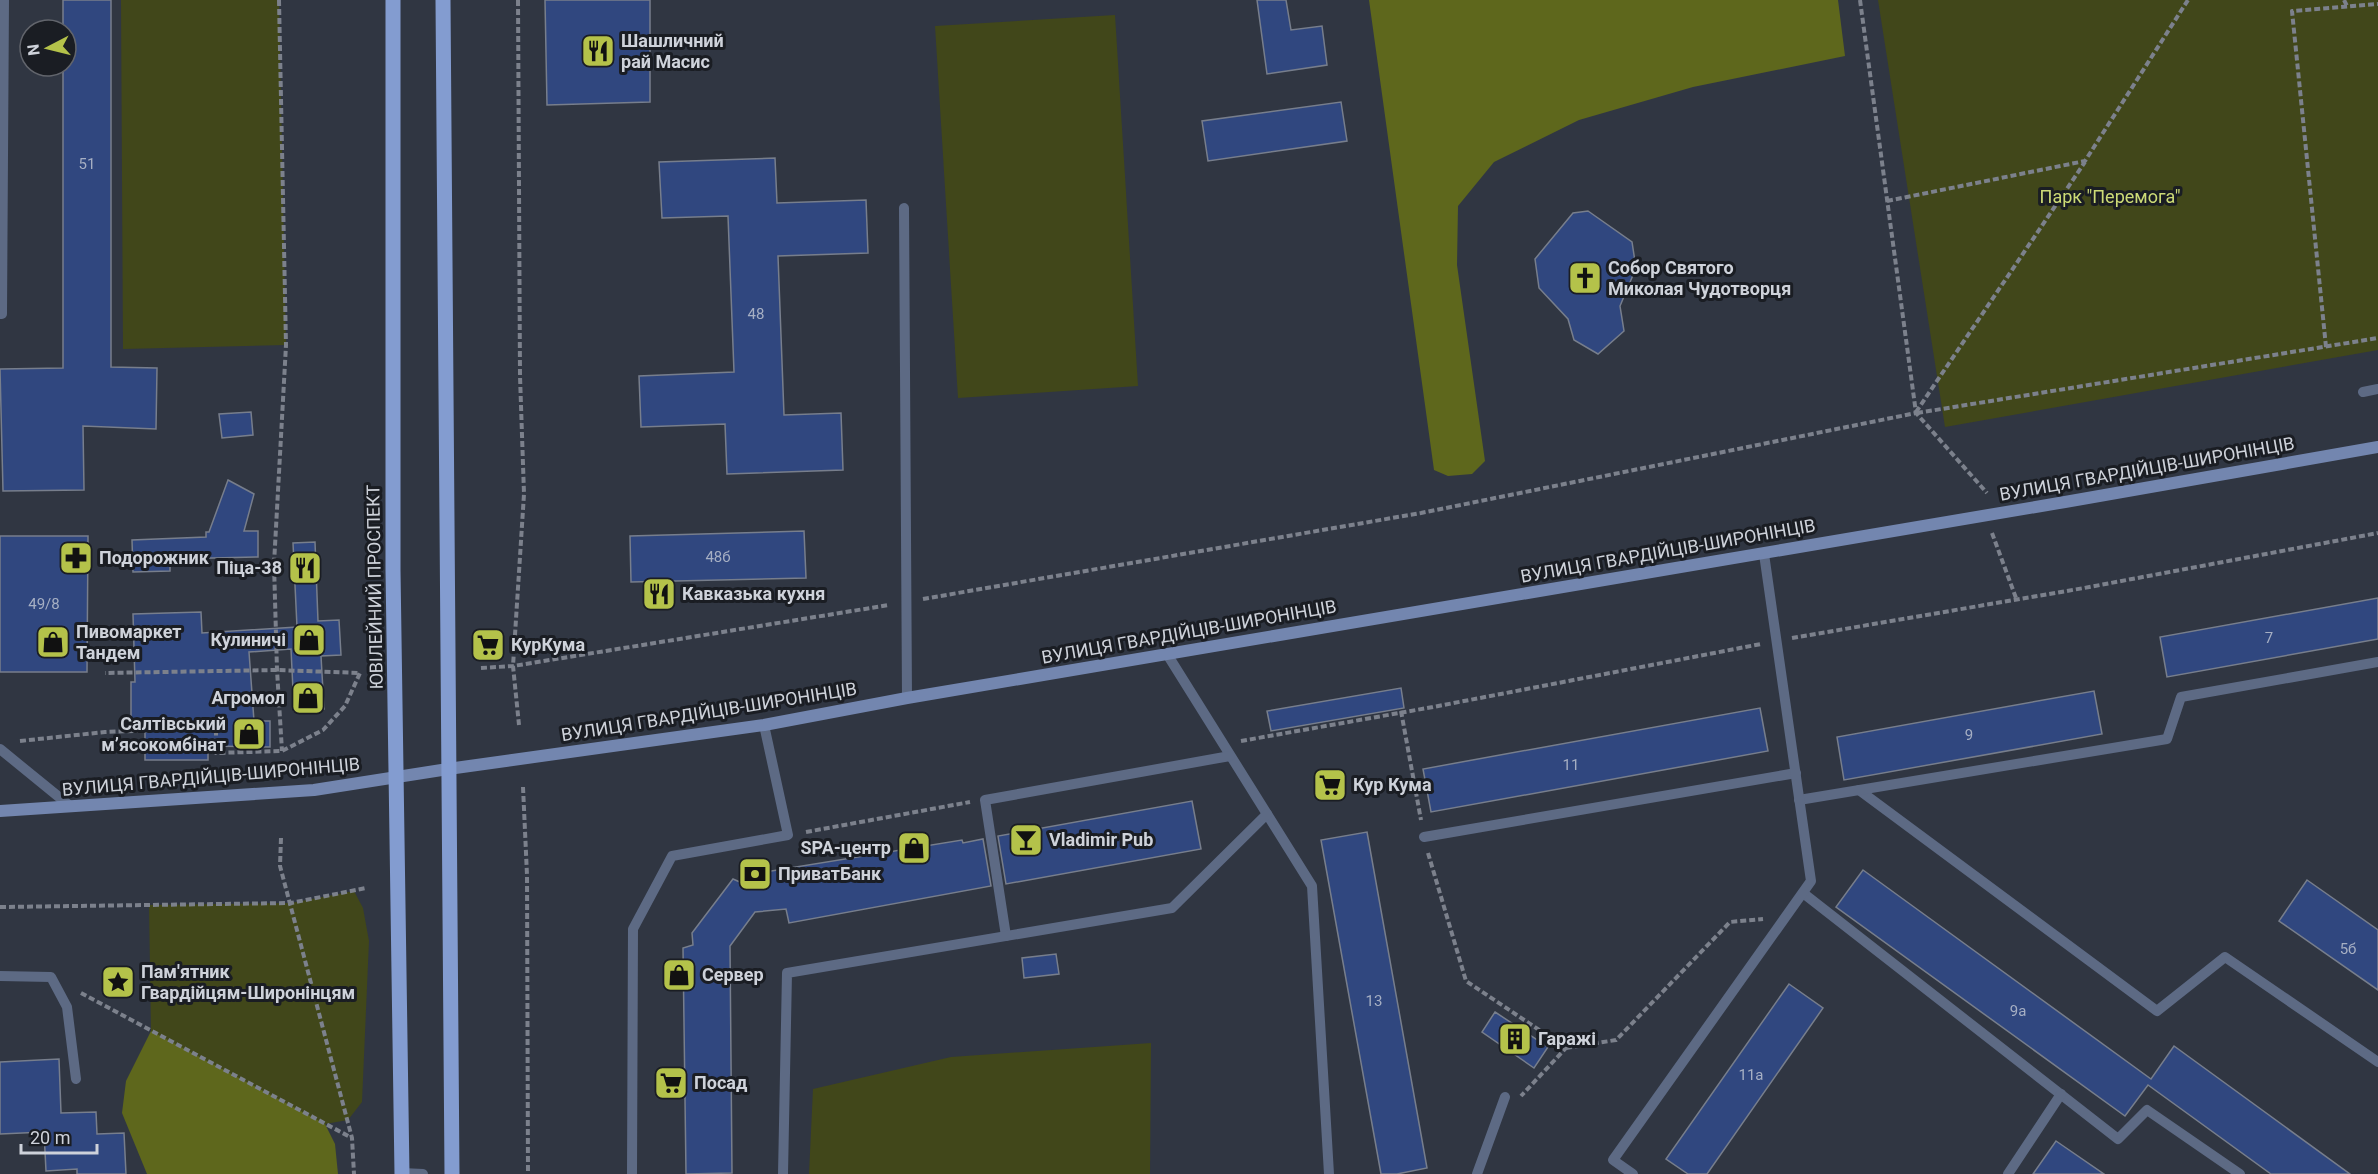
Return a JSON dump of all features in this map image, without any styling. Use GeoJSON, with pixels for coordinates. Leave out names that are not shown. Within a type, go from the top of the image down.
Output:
{"type":"FeatureCollection","features":[{"type":"Feature","properties":{"kind":"main road","name":"ЮВІЛЕЙНИЙ ПРОСПЕКТ"},"geometry":{"type":"LineString","coordinates":[[393,0],[393,570],[402,1174]]}},
{"type":"Feature","properties":{"kind":"main road"},"geometry":{"type":"LineString","coordinates":[[443,0],[452,1174]]}},
{"type":"Feature","properties":{"kind":"main road","name":"ВУЛИЦЯ ГВАРДІЙЦІВ-ШИРОНІНЦІВ"},"geometry":{"type":"LineString","coordinates":[[0,811],[292,792],[764,725],[907,698],[1764,554],[2378,447]]}},
{"type":"Feature","properties":{"kind":"lane"},"geometry":{"type":"LineString","coordinates":[[0,314],[2,314],[4,0]]}},
{"type":"Feature","properties":{"kind":"lane"},"geometry":{"type":"LineString","coordinates":[[904,208],[907,698]]}},
{"type":"Feature","properties":{"kind":"lane"},"geometry":{"type":"LineString","coordinates":[[2363,392],[2378,389]]}},
{"type":"Feature","properties":{"kind":"lane"},"geometry":{"type":"LineString","coordinates":[[1633,1174],[1613,1160],[1811,880],[1764,554]]}},
{"type":"Feature","properties":{"kind":"lane"},"geometry":{"type":"LineString","coordinates":[[1167,654],[1312,886],[1329,1174]]}},
{"type":"Feature","properties":{"kind":"lane"},"geometry":{"type":"LineString","coordinates":[[1799,800],[2167,739],[2181,697],[2378,662]]}},
{"type":"Feature","properties":{"kind":"lane"},"geometry":{"type":"LineString","coordinates":[[632,1174],[633,928],[672,856],[788,835],[764,725]]}},
{"type":"Feature","properties":{"kind":"lane"},"geometry":{"type":"LineString","coordinates":[[0,749],[70,806]]}},
{"type":"Feature","properties":{"kind":"lane"},"geometry":{"type":"LineString","coordinates":[[1006,936],[985,800],[1230,756]]}},
{"type":"Feature","properties":{"kind":"lane"},"geometry":{"type":"LineString","coordinates":[[1424,837],[1796,772]]}},
{"type":"Feature","properties":{"kind":"lane"},"geometry":{"type":"LineString","coordinates":[[1859,790],[2157,1011],[2225,957],[2378,1062]]}},
{"type":"Feature","properties":{"kind":"lane"},"geometry":{"type":"LineString","coordinates":[[783,1174],[787,974],[1172,908],[1267,814]]}},
{"type":"Feature","properties":{"kind":"lane"},"geometry":{"type":"LineString","coordinates":[[1803,893],[2118,1139],[2147,1110],[2240,1174]]}},
{"type":"Feature","properties":{"kind":"lane"},"geometry":{"type":"LineString","coordinates":[[0,976],[51,977],[67,1007],[75,1079]]}},
{"type":"Feature","properties":{"kind":"lane"},"geometry":{"type":"LineString","coordinates":[[2007,1174],[2061,1094]]}},
{"type":"Feature","properties":{"kind":"lane"},"geometry":{"type":"LineString","coordinates":[[1477,1174],[1505,1097]]}},
{"type":"Feature","properties":{"kind":"lane"},"geometry":{"type":"LineString","coordinates":[[402,1174],[423,1174]]}},
{"type":"Feature","properties":{"kind":"path"},"geometry":{"type":"LineString","coordinates":[[279,0],[286,345],[274,564],[276,670],[282,752]]}},
{"type":"Feature","properties":{"kind":"path"},"geometry":{"type":"LineString","coordinates":[[518,0],[519,365],[524,494],[513,666],[519,725]]}},
{"type":"Feature","properties":{"kind":"path"},"geometry":{"type":"LineString","coordinates":[[1860,0],[1916,413],[1987,493]]}},
{"type":"Feature","properties":{"kind":"path"},"geometry":{"type":"LineString","coordinates":[[1916,413],[2085,161],[2188,0]]}},
{"type":"Feature","properties":{"kind":"path"},"geometry":{"type":"LineString","coordinates":[[2344,0],[2347,6]]}},
{"type":"Feature","properties":{"kind":"path"},"geometry":{"type":"LineString","coordinates":[[2326,347],[2292,11],[2378,4]]}},
{"type":"Feature","properties":{"kind":"path"},"geometry":{"type":"LineString","coordinates":[[1887,201],[2085,161]]}},
{"type":"Feature","properties":{"kind":"path"},"geometry":{"type":"LineString","coordinates":[[480,668],[513,666],[907,602],[1421,513],[1916,413],[2378,338]]}},
{"type":"Feature","properties":{"kind":"path"},"geometry":{"type":"LineString","coordinates":[[1992,533],[2016,598]]}},
{"type":"Feature","properties":{"kind":"path"},"geometry":{"type":"LineString","coordinates":[[1222,744],[1433,707],[1776,641],[2084,588],[2378,533]]}},
{"type":"Feature","properties":{"kind":"path"},"geometry":{"type":"LineString","coordinates":[[12,741],[105,732],[216,728],[216,753],[282,752],[323,730],[345,706],[360,673],[276,670],[105,673]]}},
{"type":"Feature","properties":{"kind":"path"},"geometry":{"type":"LineString","coordinates":[[524,787],[527,874],[528,1174]]}},
{"type":"Feature","properties":{"kind":"path"},"geometry":{"type":"LineString","coordinates":[[788,835],[985,800]]}},
{"type":"Feature","properties":{"kind":"path"},"geometry":{"type":"LineString","coordinates":[[281,837],[280,866],[352,1138],[354,1174]]}},
{"type":"Feature","properties":{"kind":"path"},"geometry":{"type":"LineString","coordinates":[[0,907],[291,903],[366,888]]}},
{"type":"Feature","properties":{"kind":"path"},"geometry":{"type":"LineString","coordinates":[[1497,1119],[1566,1048],[1616,1040],[1730,922],[1786,916]]}},
{"type":"Feature","properties":{"kind":"path"},"geometry":{"type":"LineString","coordinates":[[51,977],[352,1138]]}},
{"type":"Feature","properties":{"kind":"path"},"geometry":{"type":"LineString","coordinates":[[1466,981],[1566,1048]]}},
{"type":"Feature","properties":{"kind":"green space"},"geometry":{"type":"Polygon","coordinates":[[[121,0],[279,0],[286,345],[123,349],[121,0]]]}},
{"type":"Feature","properties":{"kind":"green space"},"geometry":{"type":"Polygon","coordinates":[[[1369,0],[1838,0],[1845,56],[1693,87],[1579,120],[1494,162],[1458,206],[1457,265],[1485,461],[1472,474],[1448,476],[1434,470],[1369,0]]]}},
{"type":"Feature","properties":{"kind":"green space","name":"Парк \"Перемога\""},"geometry":{"type":"Polygon","coordinates":[[[1878,0],[2378,0],[2378,350],[1945,427],[1878,0]]]}},
{"type":"Feature","properties":{"kind":"green space"},"geometry":{"type":"Polygon","coordinates":[[[1115,15],[1138,386],[958,398],[935,26],[1115,15]]]}},
{"type":"Feature","properties":{"kind":"green space"},"geometry":{"type":"Polygon","coordinates":[[[354,891],[363,908],[369,941],[362,1102],[348,1120],[325,1124],[151,1031],[149,905],[291,903],[354,891]]]}},
{"type":"Feature","properties":{"kind":"green space"},"geometry":{"type":"Polygon","coordinates":[[[151,1031],[325,1124],[335,1144],[338,1174],[147,1174],[122,1113],[126,1081],[151,1031]]]}},
{"type":"Feature","properties":{"kind":"green space"},"geometry":{"type":"Polygon","coordinates":[[[1151,1043],[1150,1174],[809,1174],[813,1089],[951,1057],[1151,1043]]]}},
{"type":"Feature","properties":{"kind":"building"},"geometry":{"type":"Polygon","coordinates":[[[63,0],[111,0],[111,367],[157,368],[156,429],[83,426],[84,490],[3,491],[0,369],[63,368],[63,78],[78,78],[78,18],[63,18],[63,0]]]}},
{"type":"Feature","properties":{"kind":"building","name":"Шашличний рай Масис"},"geometry":{"type":"Polygon","coordinates":[[[545,0],[650,0],[650,102],[547,105],[545,0]]]}},
{"type":"Feature","properties":{"kind":"building"},"geometry":{"type":"Polygon","coordinates":[[[1257,0],[1286,0],[1291,30],[1322,26],[1327,65],[1267,74],[1257,0]]]}},
{"type":"Feature","properties":{"kind":"building"},"geometry":{"type":"Polygon","coordinates":[[[1341,102],[1347,141],[1208,161],[1202,121],[1341,102]]]}},
{"type":"Feature","properties":{"kind":"building"},"geometry":{"type":"Polygon","coordinates":[[[775,158],[777,203],[866,200],[868,253],[778,256],[784,415],[841,413],[843,470],[727,474],[725,424],[641,427],[639,376],[734,372],[728,216],[662,218],[659,162],[775,158]]]}},
{"type":"Feature","properties":{"kind":"building","name":"Собор Святого Миколая Чудотворця"},"geometry":{"type":"Polygon","coordinates":[[[1588,211],[1632,242],[1636,268],[1620,306],[1624,331],[1598,354],[1574,340],[1568,319],[1539,288],[1535,259],[1573,213],[1588,211]]]}},
{"type":"Feature","properties":{"kind":"building"},"geometry":{"type":"Polygon","coordinates":[[[251,412],[253,435],[222,438],[219,414],[251,412]]]}},
{"type":"Feature","properties":{"kind":"building"},"geometry":{"type":"Polygon","coordinates":[[[228,480],[254,494],[244,531],[258,531],[258,557],[170,559],[170,571],[133,572],[132,540],[206,537],[206,532],[209,532],[228,480]]]}},
{"type":"Feature","properties":{"kind":"building"},"geometry":{"type":"Polygon","coordinates":[[[804,531],[806,578],[631,582],[630,536],[804,531]]]}},
{"type":"Feature","properties":{"kind":"building"},"geometry":{"type":"Polygon","coordinates":[[[0,536],[88,536],[87,672],[0,672],[0,536]]]}},
{"type":"Feature","properties":{"kind":"building"},"geometry":{"type":"Polygon","coordinates":[[[315,542],[318,621],[339,620],[341,655],[321,656],[324,709],[294,711],[291,649],[249,652],[254,721],[270,721],[270,747],[208,746],[208,760],[145,760],[145,727],[131,726],[131,682],[135,682],[133,614],[201,612],[202,633],[297,627],[293,543],[315,542]]]}},
{"type":"Feature","properties":{"kind":"building"},"geometry":{"type":"Polygon","coordinates":[[[2378,598],[2378,639],[2167,677],[2160,637],[2378,598]]]}},
{"type":"Feature","properties":{"kind":"building"},"geometry":{"type":"Polygon","coordinates":[[[1401,688],[1404,708],[1271,731],[1267,711],[1401,688]]]}},
{"type":"Feature","properties":{"kind":"building"},"geometry":{"type":"Polygon","coordinates":[[[2094,691],[2102,734],[1844,780],[1837,737],[2094,691]]]}},
{"type":"Feature","properties":{"kind":"building"},"geometry":{"type":"Polygon","coordinates":[[[1760,708],[1768,751],[1431,812],[1423,769],[1760,708]]]}},
{"type":"Feature","properties":{"kind":"building"},"geometry":{"type":"Polygon","coordinates":[[[1192,801],[1201,849],[1006,884],[998,836],[1192,801]]]}},
{"type":"Feature","properties":{"kind":"building"},"geometry":{"type":"Polygon","coordinates":[[[1367,832],[1427,1168],[1397,1174],[1381,1174],[1321,840],[1367,832]]]}},
{"type":"Feature","properties":{"kind":"building"},"geometry":{"type":"Polygon","coordinates":[[[983,839],[991,886],[789,923],[786,909],[755,912],[730,946],[732,1173],[686,1174],[683,948],[693,945],[692,933],[733,879],[742,883],[747,875],[962,840],[963,843],[983,839]]]}},
{"type":"Feature","properties":{"kind":"building"},"geometry":{"type":"Polygon","coordinates":[[[1863,870],[2151,1079],[2174,1046],[2350,1174],[2271,1174],[2148,1085],[2125,1116],[1836,907],[1863,870]]]}},
{"type":"Feature","properties":{"kind":"building"},"geometry":{"type":"Polygon","coordinates":[[[2307,880],[2378,930],[2378,990],[2279,921],[2307,880]]]}},
{"type":"Feature","properties":{"kind":"building"},"geometry":{"type":"Polygon","coordinates":[[[1056,954],[1059,974],[1024,978],[1022,958],[1056,954]]]}},
{"type":"Feature","properties":{"kind":"building"},"geometry":{"type":"Polygon","coordinates":[[[1789,984],[1823,1008],[1707,1174],[1688,1174],[1666,1159],[1789,984]]]}},
{"type":"Feature","properties":{"kind":"building","name":"Гаражі"},"geometry":{"type":"Polygon","coordinates":[[[1495,1012],[1548,1047],[1534,1068],[1482,1032],[1495,1012]]]}},
{"type":"Feature","properties":{"kind":"building"},"geometry":{"type":"Polygon","coordinates":[[[59,1059],[61,1113],[96,1112],[97,1134],[124,1133],[126,1174],[77,1174],[77,1169],[46,1171],[44,1132],[0,1134],[0,1062],[59,1059]]]}},
{"type":"Feature","properties":{"kind":"building"},"geometry":{"type":"Polygon","coordinates":[[[2056,1141],[2104,1174],[2033,1174],[2056,1141]]]}},
{"type":"Feature","properties":{"kind":"place","name":"Шашличний рай Масис"},"geometry":{"type":"Point","coordinates":[598,51]}},
{"type":"Feature","properties":{"kind":"place","name":"Собор Святого Миколая Чудотворця"},"geometry":{"type":"Point","coordinates":[1585,278]}},
{"type":"Feature","properties":{"kind":"place","name":"Подорожник"},"geometry":{"type":"Point","coordinates":[76,558]}},
{"type":"Feature","properties":{"kind":"place","name":"Піца-38"},"geometry":{"type":"Point","coordinates":[305,568]}},
{"type":"Feature","properties":{"kind":"place","name":"Кавказька кухня"},"geometry":{"type":"Point","coordinates":[659,594]}},
{"type":"Feature","properties":{"kind":"place","name":"Кулиничі"},"geometry":{"type":"Point","coordinates":[309,640]}},
{"type":"Feature","properties":{"kind":"place","name":"Пивомаркет Тандем"},"geometry":{"type":"Point","coordinates":[53,642]}},
{"type":"Feature","properties":{"kind":"place","name":"КурКума"},"geometry":{"type":"Point","coordinates":[488,645]}},
{"type":"Feature","properties":{"kind":"place","name":"Агромол"},"geometry":{"type":"Point","coordinates":[308,698]}},
{"type":"Feature","properties":{"kind":"place","name":"Салтівський мʼясокомбінат"},"geometry":{"type":"Point","coordinates":[249,734]}},
{"type":"Feature","properties":{"kind":"place","name":"Кур Кума"},"geometry":{"type":"Point","coordinates":[1330,785]}},
{"type":"Feature","properties":{"kind":"place","name":"Vladimir Pub"},"geometry":{"type":"Point","coordinates":[1026,840]}},
{"type":"Feature","properties":{"kind":"place","name":"SPA-центр"},"geometry":{"type":"Point","coordinates":[914,848]}},
{"type":"Feature","properties":{"kind":"place","name":"ПриватБанк"},"geometry":{"type":"Point","coordinates":[755,874]}},
{"type":"Feature","properties":{"kind":"place","name":"Сервер"},"geometry":{"type":"Point","coordinates":[679,975]}},
{"type":"Feature","properties":{"kind":"place","name":"Пам'ятник Гвардійцям-Широнінцям"},"geometry":{"type":"Point","coordinates":[118,982]}},
{"type":"Feature","properties":{"kind":"place","name":"Гаражі"},"geometry":{"type":"Point","coordinates":[1515,1039]}},
{"type":"Feature","properties":{"kind":"place","name":"Посад"},"geometry":{"type":"Point","coordinates":[671,1083]}}]}
